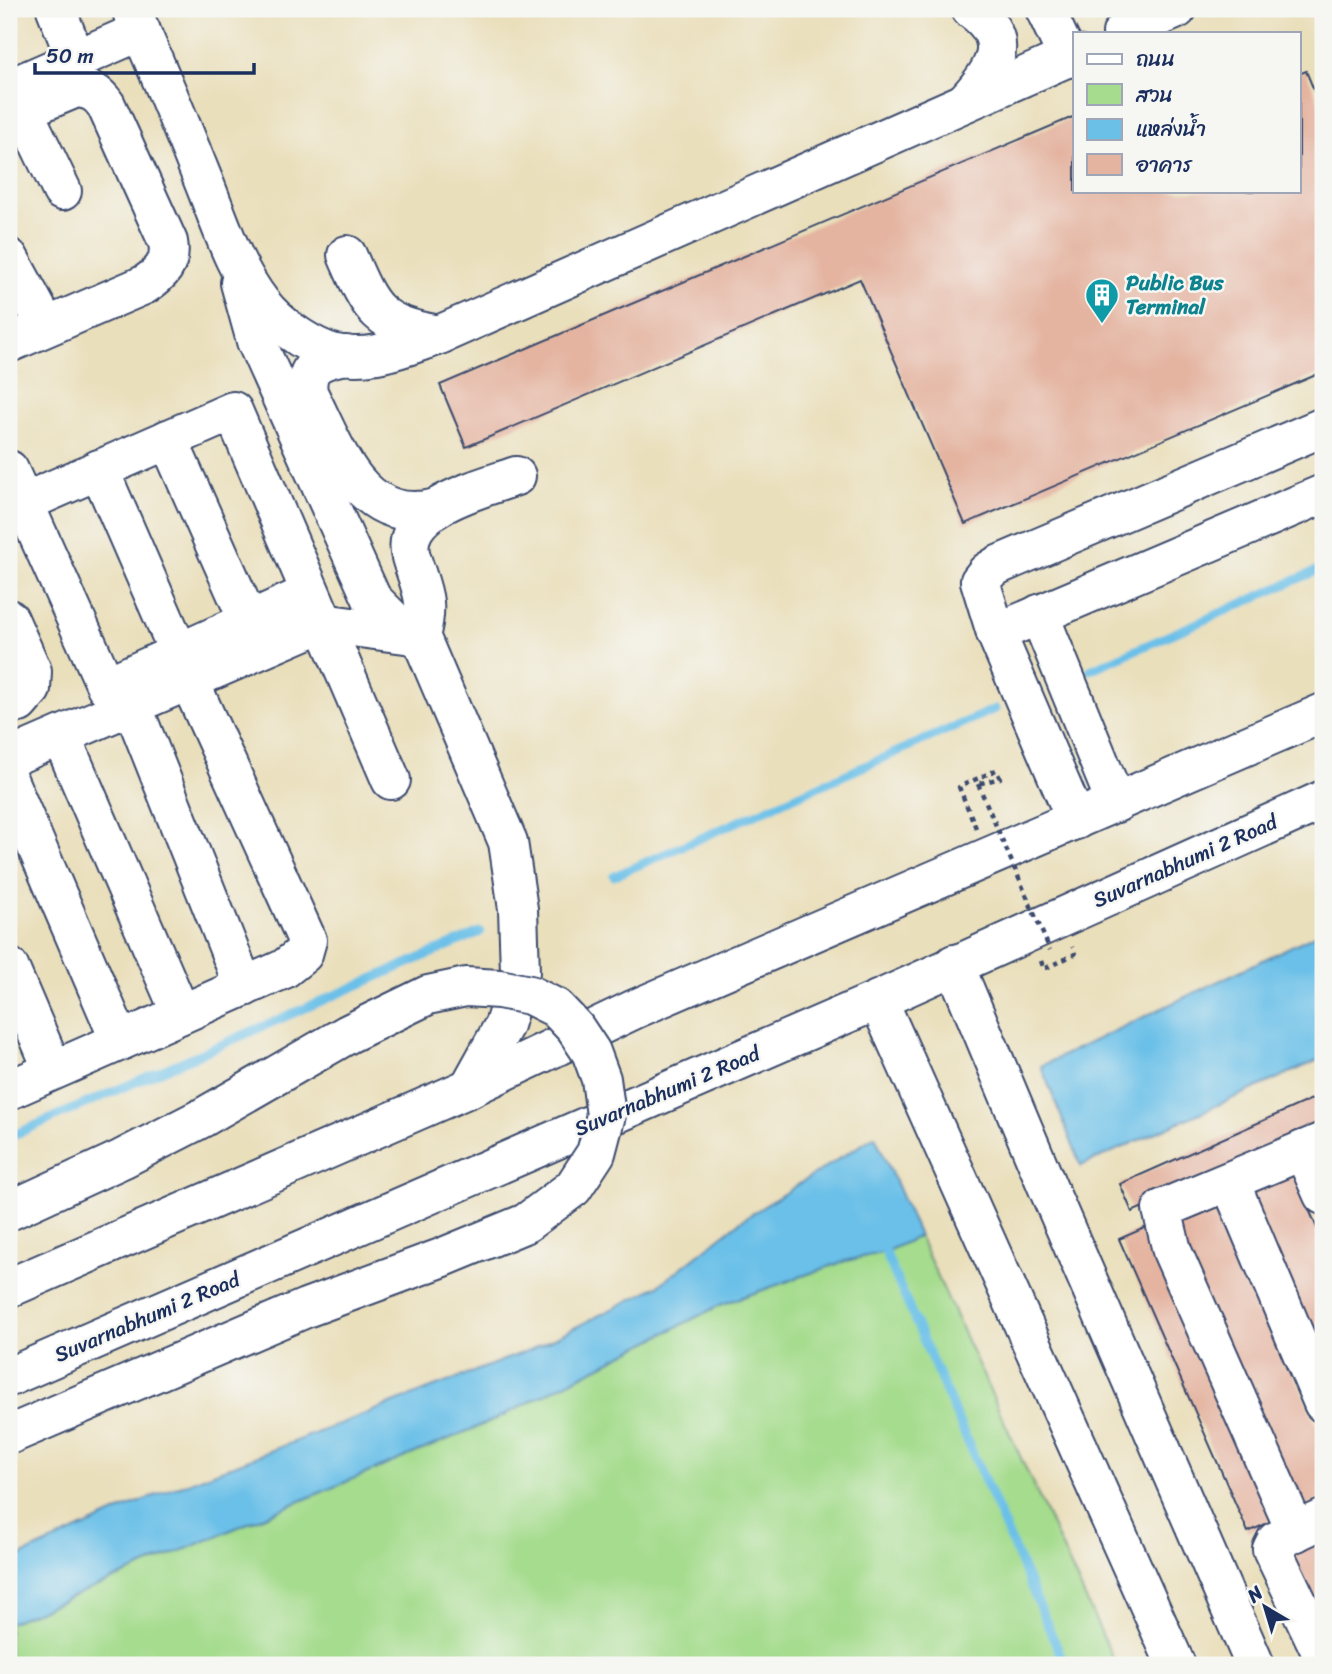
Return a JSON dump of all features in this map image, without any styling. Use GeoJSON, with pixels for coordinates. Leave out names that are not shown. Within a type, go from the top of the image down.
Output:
{"type":"FeatureCollection","features":[{"type":"Feature","properties":{"kind":"street"},"geometry":{"type":"LineString","coordinates":[[55,9],[76,60]]}},
{"type":"Feature","properties":{"kind":"street"},"geometry":{"type":"LineString","coordinates":[[964,103],[984,82],[994,64],[996,48],[992,30],[983,18],[971,9]]}},
{"type":"Feature","properties":{"kind":"street"},"geometry":{"type":"LineString","coordinates":[[14,105],[136,20],[237,263],[262,304],[301,339],[327,352],[357,356],[392,351],[439,335],[1071,56],[1045,9]]}},
{"type":"Feature","properties":{"kind":"street"},"geometry":{"type":"LineString","coordinates":[[1124,32],[1177,9]]}},
{"type":"Feature","properties":{"kind":"street"},"geometry":{"type":"LineString","coordinates":[[9,343],[144,285],[161,273],[170,257],[168,242],[100,97],[86,89],[76,88],[14,105]]}},
{"type":"Feature","properties":{"kind":"street"},"geometry":{"type":"LineString","coordinates":[[113,122],[168,93]]}},
{"type":"Feature","properties":{"kind":"street"},"geometry":{"type":"LineString","coordinates":[[14,105],[62,191]]}},
{"type":"Feature","properties":{"kind":"street"},"geometry":{"type":"LineString","coordinates":[[347,255],[366,297],[376,311],[392,323],[410,330],[439,335]]}},
{"type":"Feature","properties":{"kind":"street"},"geometry":{"type":"LineString","coordinates":[[9,258],[46,326]]}},
{"type":"Feature","properties":{"kind":"street"},"geometry":{"type":"LineString","coordinates":[[237,263],[242,295],[256,341],[372,599],[394,621],[420,636],[508,842],[518,909],[520,972],[504,1025],[468,1088]]}},
{"type":"Feature","properties":{"kind":"street"},"geometry":{"type":"LineString","coordinates":[[346,355],[318,362],[306,380],[308,393],[352,478],[367,494],[387,506],[414,512],[437,508],[516,475]]}},
{"type":"Feature","properties":{"kind":"street"},"geometry":{"type":"LineString","coordinates":[[316,608],[184,667],[106,686],[16,486],[99,469],[233,411],[391,780]]}},
{"type":"Feature","properties":{"kind":"street"},"geometry":{"type":"LineString","coordinates":[[1076,820],[996,633],[980,580],[998,565],[1323,427]]}},
{"type":"Feature","properties":{"kind":"street"},"geometry":{"type":"LineString","coordinates":[[169,439],[249,622]]}},
{"type":"Feature","properties":{"kind":"street"},"geometry":{"type":"LineString","coordinates":[[9,1090],[284,970],[303,954],[307,940],[184,667],[99,469]]}},
{"type":"Feature","properties":{"kind":"street"},"geometry":{"type":"LineString","coordinates":[[1167,494],[1190,550]]}},
{"type":"Feature","properties":{"kind":"street"},"geometry":{"type":"LineString","coordinates":[[996,633],[1323,494]]}},
{"type":"Feature","properties":{"kind":"street"},"geometry":{"type":"LineString","coordinates":[[420,636],[425,603],[411,556],[409,539],[417,523],[437,508]]}},
{"type":"Feature","properties":{"kind":"street"},"geometry":{"type":"LineString","coordinates":[[9,758],[132,705],[249,622],[316,608],[420,636]]}},
{"type":"Feature","properties":{"kind":"street"},"geometry":{"type":"LineString","coordinates":[[1039,614],[1116,803]]}},
{"type":"Feature","properties":{"kind":"street"},"geometry":{"type":"LineString","coordinates":[[9,619],[32,671],[31,689],[19,703],[9,705]]}},
{"type":"Feature","properties":{"kind":"street"},"geometry":{"type":"LineString","coordinates":[[132,705],[244,987]]}},
{"type":"Feature","properties":{"kind":"street"},"geometry":{"type":"LineString","coordinates":[[9,1289],[468,1088],[635,1009],[1323,713]]}},
{"type":"Feature","properties":{"kind":"street"},"geometry":{"type":"LineString","coordinates":[[61,736],[181,1014]]}},
{"type":"Feature","properties":{"kind":"street"},"geometry":{"type":"LineString","coordinates":[[9,782],[121,1041]]}},
{"type":"Feature","properties":{"kind":"street","name":"Suvarnabhumi 2 Road"},"geometry":{"type":"LineString","coordinates":[[9,1377],[877,1000],[1323,800]]}},
{"type":"Feature","properties":{"kind":"street"},"geometry":{"type":"LineString","coordinates":[[954,964],[1047,1186],[1255,1665]]}},
{"type":"Feature","properties":{"kind":"street"},"geometry":{"type":"LineString","coordinates":[[9,967],[53,1070]]}},
{"type":"Feature","properties":{"kind":"street"},"geometry":{"type":"LineString","coordinates":[[9,1211],[179,1130],[348,1034],[428,995],[466,987],[499,989],[530,995],[556,1008],[575,1028],[591,1052],[601,1079],[606,1115],[596,1153],[573,1188],[526,1223],[306,1308],[9,1435]]}},
{"type":"Feature","properties":{"kind":"street"},"geometry":{"type":"LineString","coordinates":[[877,1000],[1176,1665]]}},
{"type":"Feature","properties":{"kind":"street"},"geometry":{"type":"LineString","coordinates":[[1323,1195],[1313,1146],[1162,1209],[1172,1251],[1309,1525],[1276,1541],[1272,1549],[1323,1656]]}},
{"type":"Feature","properties":{"kind":"street"},"geometry":{"type":"LineString","coordinates":[[1230,1182],[1323,1403]]}},
{"type":"Feature","properties":{"kind":"path"},"geometry":{"type":"LineString","coordinates":[[988,858],[958,787],[996,770],[1000,778],[978,784],[1050,950]]}},
{"type":"Feature","properties":{"kind":"green space"},"geometry":{"type":"Polygon","coordinates":[[[919,1236],[1116,1665],[9,1665],[9,1623],[496,1419],[720,1305],[845,1261],[885,1252],[919,1236]]]}},
{"type":"Feature","properties":{"kind":"water"},"geometry":{"type":"Polygon","coordinates":[[[1323,931],[1323,1058],[1081,1166],[1041,1066],[1323,931]]]}},
{"type":"Feature","properties":{"kind":"water"},"geometry":{"type":"Polygon","coordinates":[[[875,1136],[919,1236],[885,1252],[845,1261],[720,1305],[496,1419],[9,1623],[9,1561],[144,1500],[532,1349],[658,1286],[742,1220],[875,1136]]]}},
{"type":"Feature","properties":{"kind":"building","name":"Public Bus Terminal"},"geometry":{"type":"Polygon","coordinates":[[[1306,71],[1323,112],[1323,372],[965,524],[860,279],[466,447],[440,385],[1073,117],[1073,192],[1300,192],[1300,74],[1306,71]]]}},
{"type":"Feature","properties":{"kind":"building"},"geometry":{"type":"Polygon","coordinates":[[[1323,1094],[1323,1127],[1132,1212],[1120,1184],[1323,1094]]]}},
{"type":"Feature","properties":{"kind":"building"},"geometry":{"type":"Polygon","coordinates":[[[1290,1165],[1323,1242],[1323,1375],[1241,1187],[1290,1165]]]}},
{"type":"Feature","properties":{"kind":"building"},"geometry":{"type":"Polygon","coordinates":[[[1217,1196],[1323,1440],[1323,1498],[1296,1510],[1169,1218],[1217,1196]]]}},
{"type":"Feature","properties":{"kind":"building"},"geometry":{"type":"Polygon","coordinates":[[[1149,1226],[1277,1519],[1248,1532],[1119,1239],[1149,1226]]]}},
{"type":"Feature","properties":{"kind":"building"},"geometry":{"type":"Polygon","coordinates":[[[1323,1526],[1323,1637],[1282,1544],[1323,1526]]]}},
{"type":"Feature","properties":{"kind":"waterway"},"geometry":{"type":"LineString","coordinates":[[1090,670],[1323,568]]}},
{"type":"Feature","properties":{"kind":"waterway"},"geometry":{"type":"LineString","coordinates":[[614,876],[995,709]]}},
{"type":"Feature","properties":{"kind":"waterway"},"geometry":{"type":"LineString","coordinates":[[9,1137],[480,932]]}},
{"type":"Feature","properties":{"kind":"waterway"},"geometry":{"type":"LineString","coordinates":[[885,1252],[1065,1665]]}},
{"type":"Feature","properties":{"kind":"place","name":"Public Bus Terminal"},"geometry":{"type":"Point","coordinates":[1102,325]}}]}
